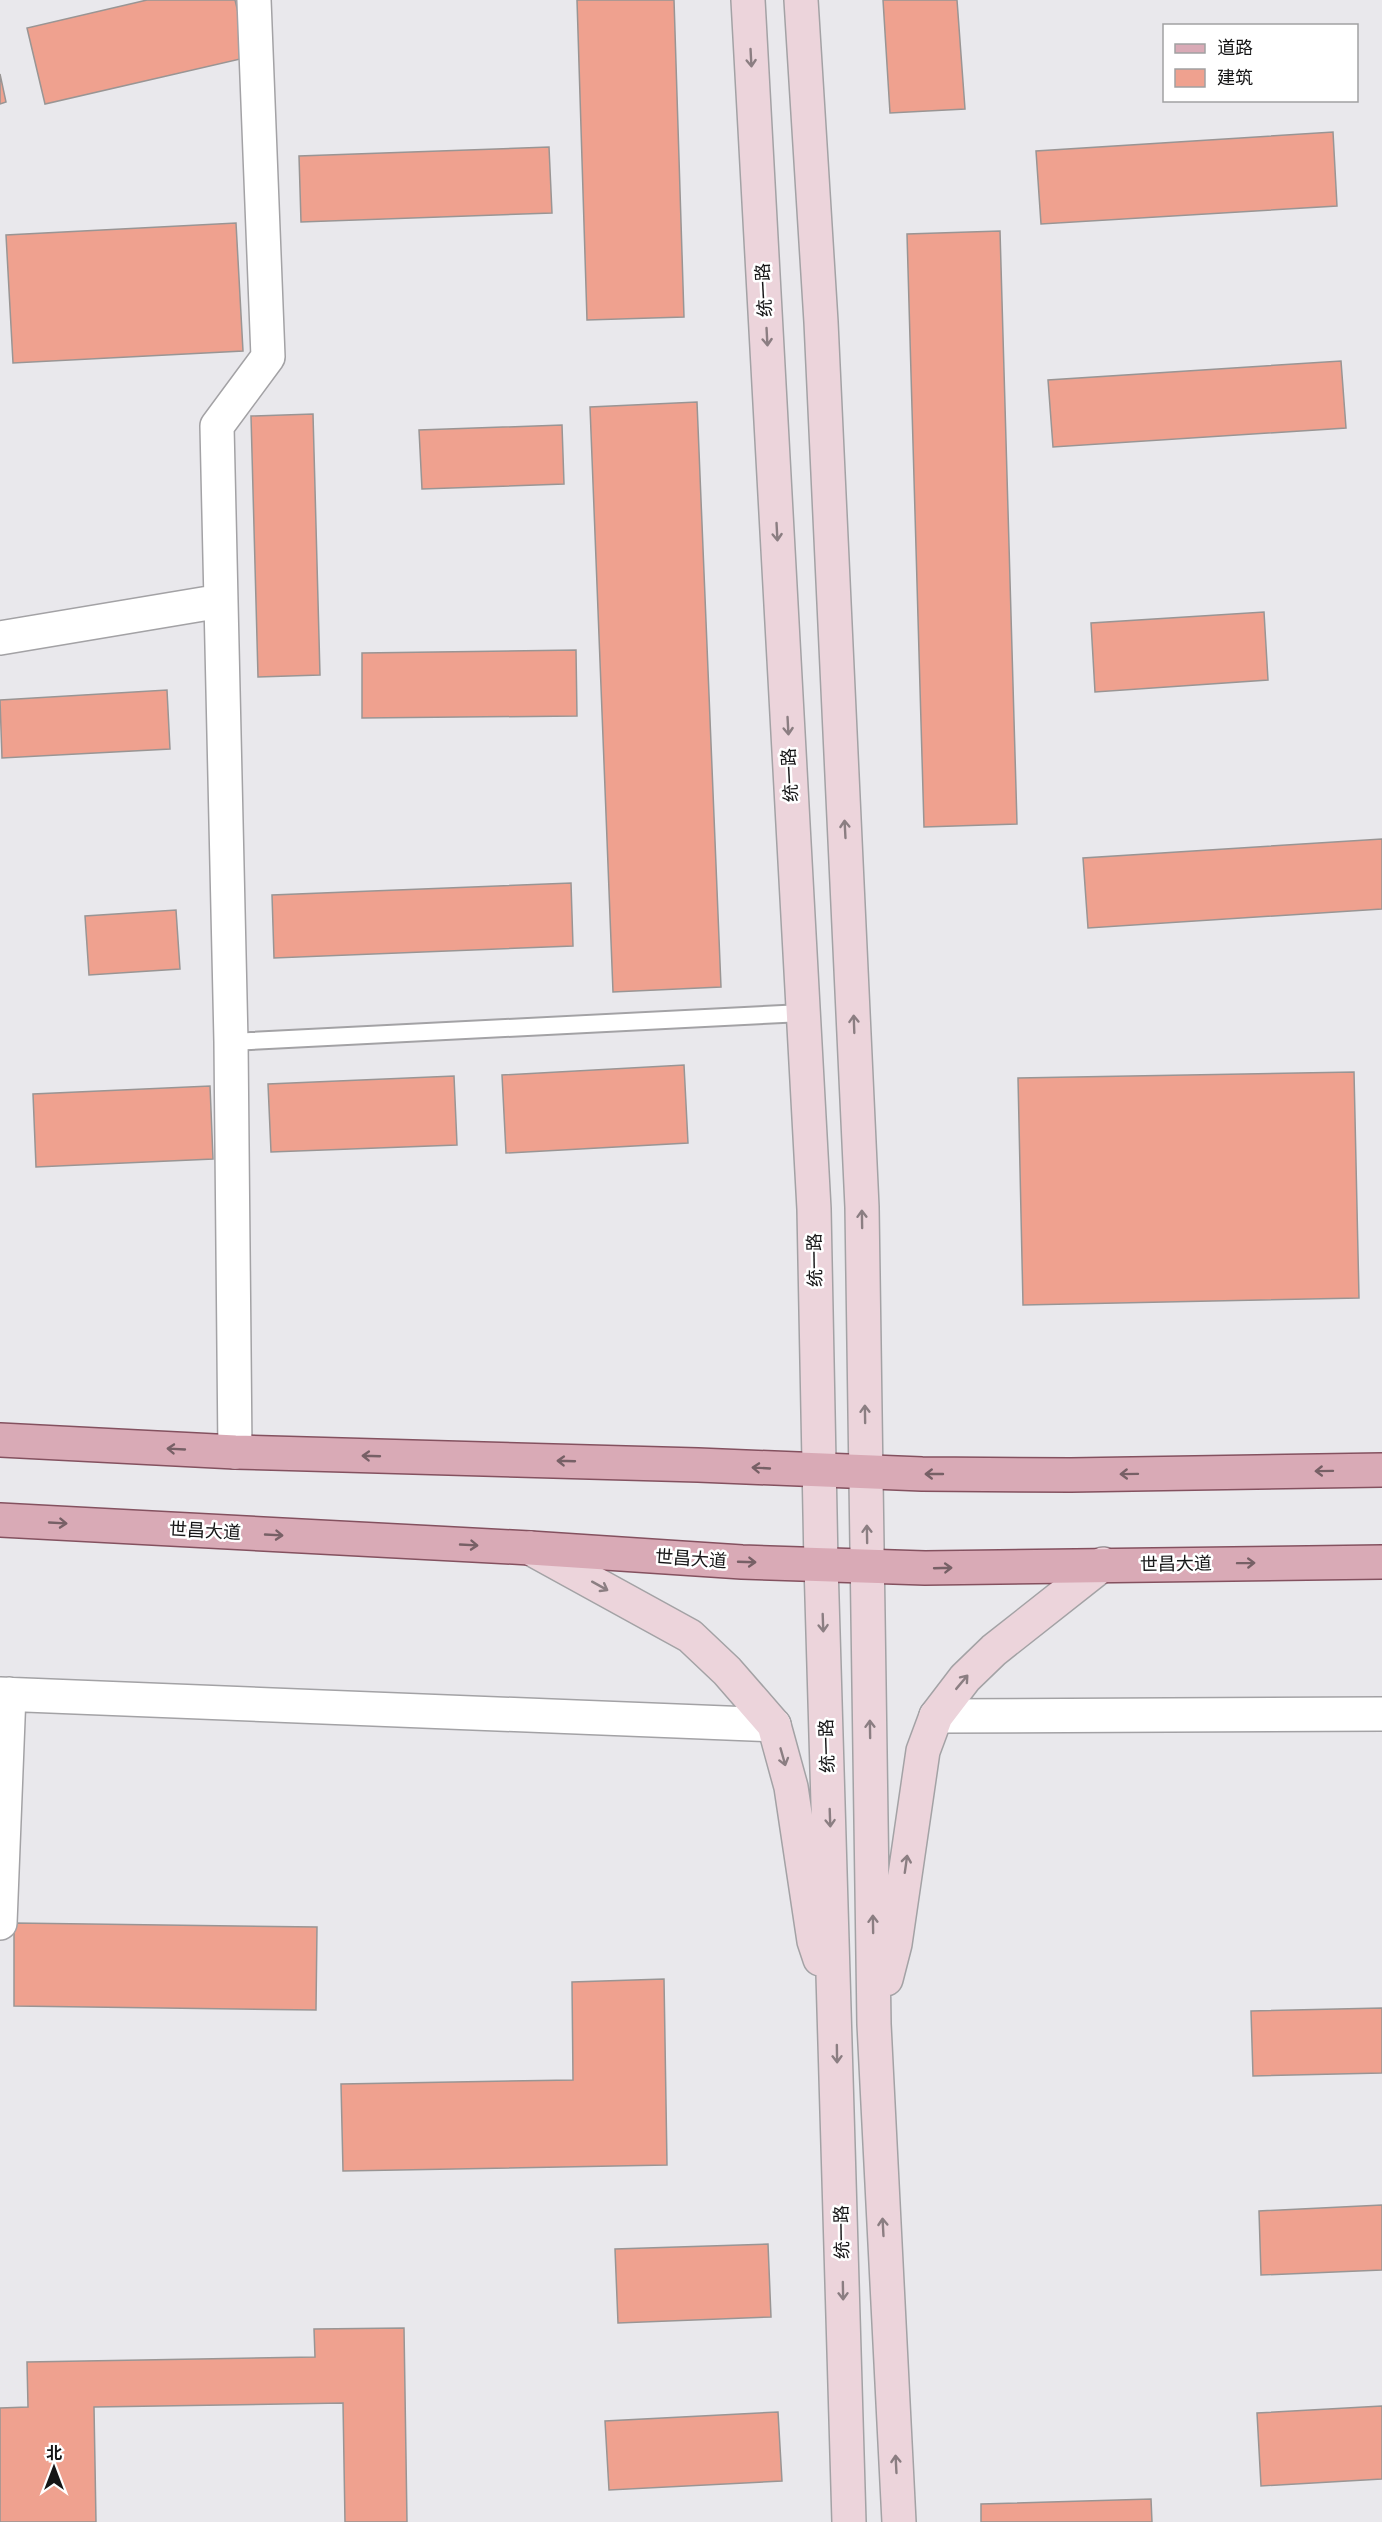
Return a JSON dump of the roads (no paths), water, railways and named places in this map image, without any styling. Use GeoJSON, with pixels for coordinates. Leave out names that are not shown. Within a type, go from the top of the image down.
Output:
{"type":"FeatureCollection","features":[{"type":"Feature","properties":{"kind":"main road","name":"统一路"},"geometry":{"type":"LineString","coordinates":[[748,0],[813,1209],[849,2522]]}},
{"type":"Feature","properties":{"kind":"main road"},"geometry":{"type":"LineString","coordinates":[[801,0],[821,322],[862,1207],[874,2024],[899,2522]]}},
{"type":"Feature","properties":{"kind":"main road"},"geometry":{"type":"LineString","coordinates":[[0,1440],[235,1452],[819,1471],[1071,1475],[1382,1470]]}},
{"type":"Feature","properties":{"kind":"main road","name":"世昌大道"},"geometry":{"type":"LineString","coordinates":[[0,1520],[530,1548],[742,1562],[926,1568],[1382,1562]]}},
{"type":"Feature","properties":{"kind":"main road"},"geometry":{"type":"LineString","coordinates":[[530,1548],[690,1636],[727,1671],[774,1725],[791,1787],[813,1941],[836,2007]]}},
{"type":"Feature","properties":{"kind":"main road"},"geometry":{"type":"LineString","coordinates":[[874,2024],[895,1944],[923,1751],[936,1716],[965,1678],[994,1650],[1103,1564]]}},
{"type":"Feature","properties":{"kind":"street"},"geometry":{"type":"LineString","coordinates":[[235,1452],[231,1042],[217,426],[268,357],[254,0]]}},
{"type":"Feature","properties":{"kind":"street"},"geometry":{"type":"LineString","coordinates":[[0,638],[221,601]]}},
{"type":"Feature","properties":{"kind":"street"},"geometry":{"type":"LineString","coordinates":[[0,1923],[5,1694],[774,1725]]}},
{"type":"Feature","properties":{"kind":"street"},"geometry":{"type":"LineString","coordinates":[[936,1716],[1382,1714]]}},
{"type":"Feature","properties":{"kind":"lane"},"geometry":{"type":"LineString","coordinates":[[231,1042],[803,1013]]}}]}
